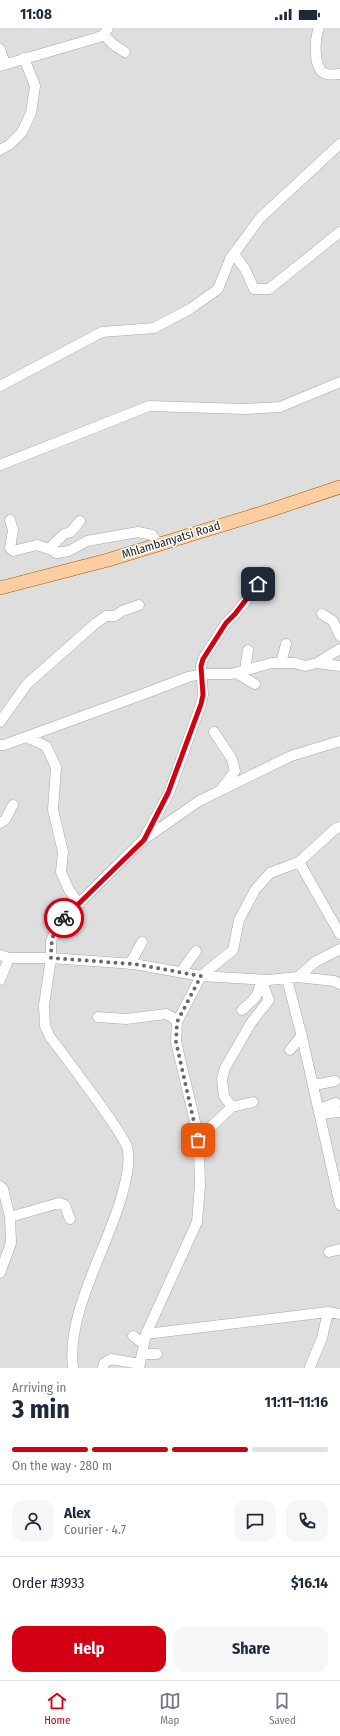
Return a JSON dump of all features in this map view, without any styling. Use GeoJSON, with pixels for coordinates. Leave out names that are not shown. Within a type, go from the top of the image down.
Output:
{"type":"FeatureCollection","features":[{"type":"Feature","properties":{"kind":"main road","name":"Mhlambanyatsi Road"},"geometry":{"type":"LineString","coordinates":[[0,588],[54,575],[299,501],[340,487]]}},
{"type":"Feature","properties":{"kind":"street"},"geometry":{"type":"LineString","coordinates":[[319,28],[316,42],[317,63],[320,70],[328,74],[340,74]]}},
{"type":"Feature","properties":{"kind":"street"},"geometry":{"type":"LineString","coordinates":[[0,49],[3,65],[106,31],[114,45],[125,52]]}},
{"type":"Feature","properties":{"kind":"street"},"geometry":{"type":"LineString","coordinates":[[0,150],[10,145],[22,132],[31,113],[35,86],[24,58]]}},
{"type":"Feature","properties":{"kind":"street"},"geometry":{"type":"LineString","coordinates":[[0,386],[102,332],[154,328],[190,309],[218,289],[234,254],[260,218],[340,144]]}},
{"type":"Feature","properties":{"kind":"street"},"geometry":{"type":"LineString","coordinates":[[234,254],[245,269],[254,289],[268,289],[340,232]]}},
{"type":"Feature","properties":{"kind":"street"},"geometry":{"type":"LineString","coordinates":[[0,464],[149,406],[245,409],[280,407],[340,382]]}},
{"type":"Feature","properties":{"kind":"street"},"geometry":{"type":"LineString","coordinates":[[10,520],[13,530],[10,548],[13,551],[37,545],[52,550],[56,554],[62,553],[87,541],[138,532],[152,535],[158,544]]}},
{"type":"Feature","properties":{"kind":"street"},"geometry":{"type":"LineString","coordinates":[[52,550],[51,546],[64,534],[71,532],[80,521]]}},
{"type":"Feature","properties":{"kind":"street"},"geometry":{"type":"LineString","coordinates":[[144,840],[168,793],[199,710],[203,695],[201,674],[203,659],[226,623],[253,592],[258,584],[258,580],[266,571]]}},
{"type":"Feature","properties":{"kind":"street"},"geometry":{"type":"LineString","coordinates":[[0,722],[27,684],[96,623],[106,616],[115,616],[122,611],[139,604]]}},
{"type":"Feature","properties":{"kind":"street"},"geometry":{"type":"LineString","coordinates":[[322,614],[333,621],[340,636]]}},
{"type":"Feature","properties":{"kind":"street"},"geometry":{"type":"LineString","coordinates":[[281,663],[286,644]]}},
{"type":"Feature","properties":{"kind":"street"},"geometry":{"type":"LineString","coordinates":[[240,671],[248,650]]}},
{"type":"Feature","properties":{"kind":"street"},"geometry":{"type":"LineString","coordinates":[[0,745],[26,737],[188,677],[201,674],[230,674],[272,663],[295,663],[305,666],[317,663],[340,650]]}},
{"type":"Feature","properties":{"kind":"street"},"geometry":{"type":"LineString","coordinates":[[317,663],[340,666]]}},
{"type":"Feature","properties":{"kind":"street"},"geometry":{"type":"LineString","coordinates":[[240,671],[255,684]]}},
{"type":"Feature","properties":{"kind":"street"},"geometry":{"type":"LineString","coordinates":[[214,732],[232,759],[235,771],[220,791]]}},
{"type":"Feature","properties":{"kind":"street"},"geometry":{"type":"LineString","coordinates":[[26,737],[46,746],[56,767],[53,810],[63,852],[61,872],[69,890],[79,904]]}},
{"type":"Feature","properties":{"kind":"street"},"geometry":{"type":"LineString","coordinates":[[73,1368],[71,1354],[79,1314],[118,1211],[124,1191],[128,1173],[127,1147],[111,1120],[50,1037],[46,1026],[44,1005],[51,958],[51,941],[59,923],[144,840],[199,800],[291,756],[340,741]]}},
{"type":"Feature","properties":{"kind":"street"},"geometry":{"type":"LineString","coordinates":[[0,823],[5,820],[13,805]]}},
{"type":"Feature","properties":{"kind":"street"},"geometry":{"type":"LineString","coordinates":[[143,1353],[197,1222],[200,1185],[198,1140],[176,1042],[177,1022],[201,976],[233,950],[239,920],[255,890],[270,873],[299,862],[336,829],[340,828]]}},
{"type":"Feature","properties":{"kind":"street"},"geometry":{"type":"LineString","coordinates":[[299,862],[340,934]]}},
{"type":"Feature","properties":{"kind":"street"},"geometry":{"type":"LineString","coordinates":[[130,964],[142,942]]}},
{"type":"Feature","properties":{"kind":"street"},"geometry":{"type":"LineString","coordinates":[[298,977],[315,962],[340,949]]}},
{"type":"Feature","properties":{"kind":"street"},"geometry":{"type":"LineString","coordinates":[[181,972],[196,951]]}},
{"type":"Feature","properties":{"kind":"street"},"geometry":{"type":"LineString","coordinates":[[0,980],[5,956],[130,964],[201,976],[261,980],[298,977],[338,980]]}},
{"type":"Feature","properties":{"kind":"street"},"geometry":{"type":"LineString","coordinates":[[287,979],[338,1181],[340,1205]]}},
{"type":"Feature","properties":{"kind":"street"},"geometry":{"type":"LineString","coordinates":[[242,1010],[255,998],[259,991],[261,980]]}},
{"type":"Feature","properties":{"kind":"street"},"geometry":{"type":"LineString","coordinates":[[232,1107],[224,1096],[222,1079],[225,1068],[251,1022],[269,1000],[261,980]]}},
{"type":"Feature","properties":{"kind":"street"},"geometry":{"type":"LineString","coordinates":[[98,1017],[126,1019],[166,1014],[177,1022]]}},
{"type":"Feature","properties":{"kind":"street"},"geometry":{"type":"LineString","coordinates":[[290,1050],[302,1035]]}},
{"type":"Feature","properties":{"kind":"street"},"geometry":{"type":"LineString","coordinates":[[314,1085],[335,1081]]}},
{"type":"Feature","properties":{"kind":"street"},"geometry":{"type":"LineString","coordinates":[[198,1140],[232,1107],[253,1102]]}},
{"type":"Feature","properties":{"kind":"street"},"geometry":{"type":"LineString","coordinates":[[320,1112],[338,1108]]}},
{"type":"Feature","properties":{"kind":"street"},"geometry":{"type":"LineString","coordinates":[[0,1186],[3,1189],[10,1217],[11,1243],[0,1273]]}},
{"type":"Feature","properties":{"kind":"street"},"geometry":{"type":"LineString","coordinates":[[10,1217],[59,1203],[65,1205],[70,1219]]}},
{"type":"Feature","properties":{"kind":"street"},"geometry":{"type":"LineString","coordinates":[[329,1252],[340,1249]]}},
{"type":"Feature","properties":{"kind":"street"},"geometry":{"type":"LineString","coordinates":[[310,1367],[322,1338],[328,1312]]}},
{"type":"Feature","properties":{"kind":"street"},"geometry":{"type":"LineString","coordinates":[[103,1368],[104,1363],[111,1359],[328,1312],[340,1314]]}},
{"type":"Feature","properties":{"kind":"street"},"geometry":{"type":"LineString","coordinates":[[133,1336],[143,1353]]}},
{"type":"Feature","properties":{"kind":"street"},"geometry":{"type":"LineString","coordinates":[[143,1353],[157,1354]]}},
{"type":"Feature","properties":{"kind":"shaded area"},"geometry":{"type":"Polygon","coordinates":[[[0,28],[340,28],[340,1368],[0,1368],[0,28]]]}},
{"type":"Feature","properties":{"kind":"way so far"},"geometry":{"type":"LineString","coordinates":[[64,918],[59,923],[51,941],[51,958],[134,964],[201,976],[177,1022],[176,1042],[198,1140]]}},
{"type":"Feature","properties":{"kind":"route"},"geometry":{"type":"LineString","coordinates":[[64,918],[144,840],[168,793],[201,704],[203,695],[201,666],[203,659],[226,623],[235,614],[258,584]]}}]}
